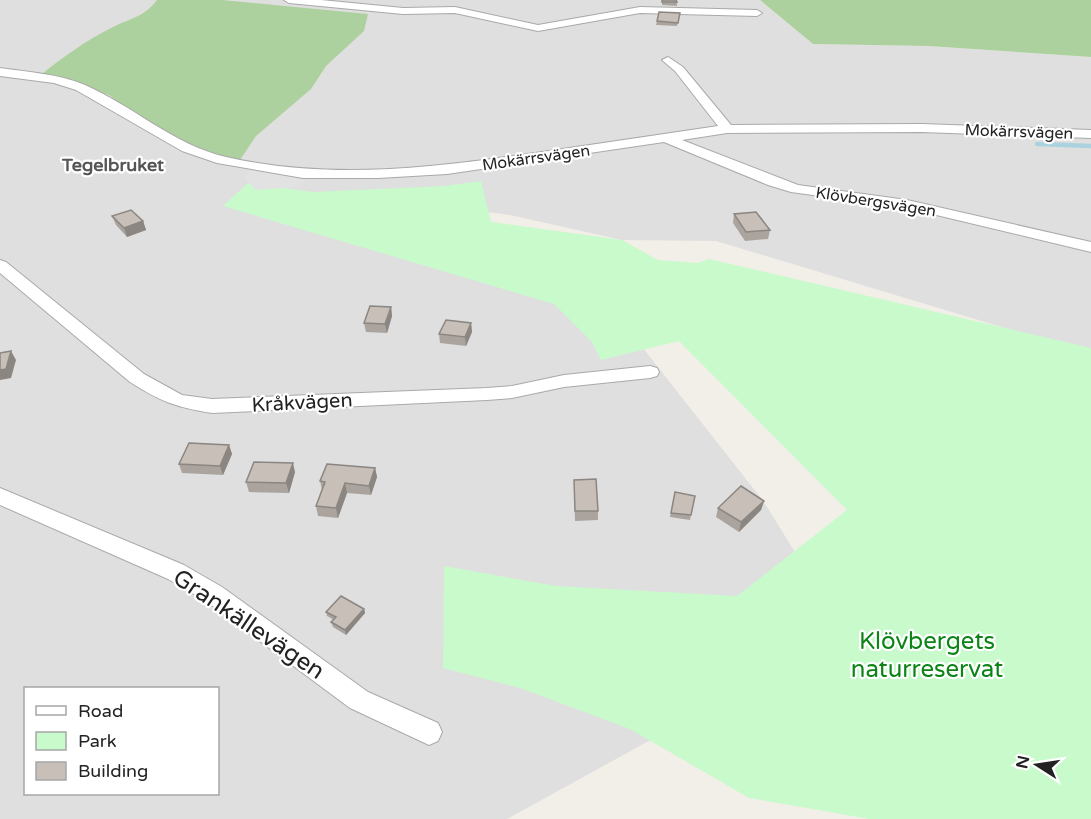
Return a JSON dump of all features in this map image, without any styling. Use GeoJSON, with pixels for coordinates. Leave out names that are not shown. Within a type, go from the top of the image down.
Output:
{"type":"FeatureCollection","features":[{"type":"Feature","properties":{"kind":"street"},"geometry":{"type":"LineString","coordinates":[[289,0],[403,11],[454,9],[538,28],[640,10],[757,13]]}},
{"type":"Feature","properties":{"kind":"street"},"geometry":{"type":"LineString","coordinates":[[668,60],[679,69],[727,129]]}},
{"type":"Feature","properties":{"kind":"street","name":"Mokärrsvägen"},"geometry":{"type":"LineString","coordinates":[[0,72],[55,80],[80,87],[187,148],[222,160],[303,174],[378,174],[447,170],[727,129],[922,128],[1091,134]]}},
{"type":"Feature","properties":{"kind":"street","name":"Klövbergsvägen"},"geometry":{"type":"LineString","coordinates":[[666,138],[773,182],[796,189],[907,204],[1091,247]]}},
{"type":"Feature","properties":{"kind":"street","name":"Kråkvägen"},"geometry":{"type":"LineString","coordinates":[[0,265],[137,378],[178,401],[212,406],[487,394],[512,392],[564,381],[650,372]]}},
{"type":"Feature","properties":{"kind":"street","name":"Grankällevägen"},"geometry":{"type":"LineString","coordinates":[[0,496],[176,572],[214,594],[359,700],[429,732]]}},
{"type":"Feature","properties":{"kind":"shaded area"},"geometry":{"type":"Polygon","coordinates":[[[0,0],[760,0],[813,44],[928,46],[1091,57],[1091,354],[716,241],[622,240],[510,215],[406,202],[632,334],[764,502],[845,633],[507,819],[0,819],[0,0]]]}},
{"type":"Feature","properties":{"kind":"shaded area"},"geometry":{"type":"Polygon","coordinates":[[[255,167],[309,174],[299,187],[256,190],[244,178],[255,167]]]}},
{"type":"Feature","properties":{"kind":"green space"},"geometry":{"type":"Polygon","coordinates":[[[157,0],[222,0],[368,14],[364,31],[326,66],[311,89],[256,136],[240,160],[236,162],[191,146],[140,120],[109,95],[42,74],[94,37],[142,14],[157,0]]]}},
{"type":"Feature","properties":{"kind":"green space"},"geometry":{"type":"Polygon","coordinates":[[[760,0],[1091,0],[1091,57],[928,46],[813,44],[760,0]]]}},
{"type":"Feature","properties":{"kind":"green space","name":"Klövbergets naturreservat"},"geometry":{"type":"Polygon","coordinates":[[[481,181],[491,222],[622,240],[658,260],[698,263],[709,259],[1091,348],[1091,819],[870,819],[749,798],[630,729],[520,688],[443,668],[444,566],[556,586],[737,596],[847,510],[679,341],[601,360],[592,342],[554,304],[223,206],[248,183],[313,192],[445,186],[481,181]]]}},
{"type":"Feature","properties":{"kind":"building"},"geometry":{"type":"Polygon","coordinates":[[[662,0],[676,0],[677,2],[662,2],[662,0]]]}},
{"type":"Feature","properties":{"kind":"building"},"geometry":{"type":"Polygon","coordinates":[[[659,12],[680,13],[678,23],[657,21],[659,12]]]}},
{"type":"Feature","properties":{"kind":"building"},"geometry":{"type":"Polygon","coordinates":[[[131,210],[143,221],[124,228],[112,216],[131,210]]]}},
{"type":"Feature","properties":{"kind":"building"},"geometry":{"type":"Polygon","coordinates":[[[756,212],[770,230],[746,232],[734,214],[756,212]]]}},
{"type":"Feature","properties":{"kind":"building"},"geometry":{"type":"Polygon","coordinates":[[[370,306],[391,307],[385,324],[364,323],[370,306]]]}},
{"type":"Feature","properties":{"kind":"building"},"geometry":{"type":"Polygon","coordinates":[[[446,320],[471,323],[465,337],[439,334],[446,320]]]}},
{"type":"Feature","properties":{"kind":"building"},"geometry":{"type":"Polygon","coordinates":[[[11,351],[6,369],[0,370],[0,353],[11,351]]]}},
{"type":"Feature","properties":{"kind":"building"},"geometry":{"type":"Polygon","coordinates":[[[189,443],[229,445],[220,466],[179,464],[189,443]]]}},
{"type":"Feature","properties":{"kind":"building"},"geometry":{"type":"Polygon","coordinates":[[[254,462],[293,463],[286,483],[246,482],[254,462]]]}},
{"type":"Feature","properties":{"kind":"building"},"geometry":{"type":"Polygon","coordinates":[[[327,464],[375,468],[369,486],[345,483],[336,508],[316,506],[325,482],[320,481],[327,464]]]}},
{"type":"Feature","properties":{"kind":"building"},"geometry":{"type":"Polygon","coordinates":[[[596,479],[598,511],[575,511],[574,480],[596,479]]]}},
{"type":"Feature","properties":{"kind":"building"},"geometry":{"type":"Polygon","coordinates":[[[741,486],[764,501],[741,522],[718,508],[741,486]]]}},
{"type":"Feature","properties":{"kind":"building"},"geometry":{"type":"Polygon","coordinates":[[[675,492],[695,496],[691,515],[671,513],[675,492]]]}},
{"type":"Feature","properties":{"kind":"building"},"geometry":{"type":"Polygon","coordinates":[[[341,596],[364,609],[345,630],[331,622],[336,617],[326,612],[341,596]]]}},
{"type":"Feature","properties":{"kind":"waterway"},"geometry":{"type":"LineString","coordinates":[[1037,144],[1091,146]]}},
{"type":"Feature","properties":{"kind":"district","name":"Tegelbruket"},"geometry":{"type":"Point","coordinates":[113,165]}}]}
